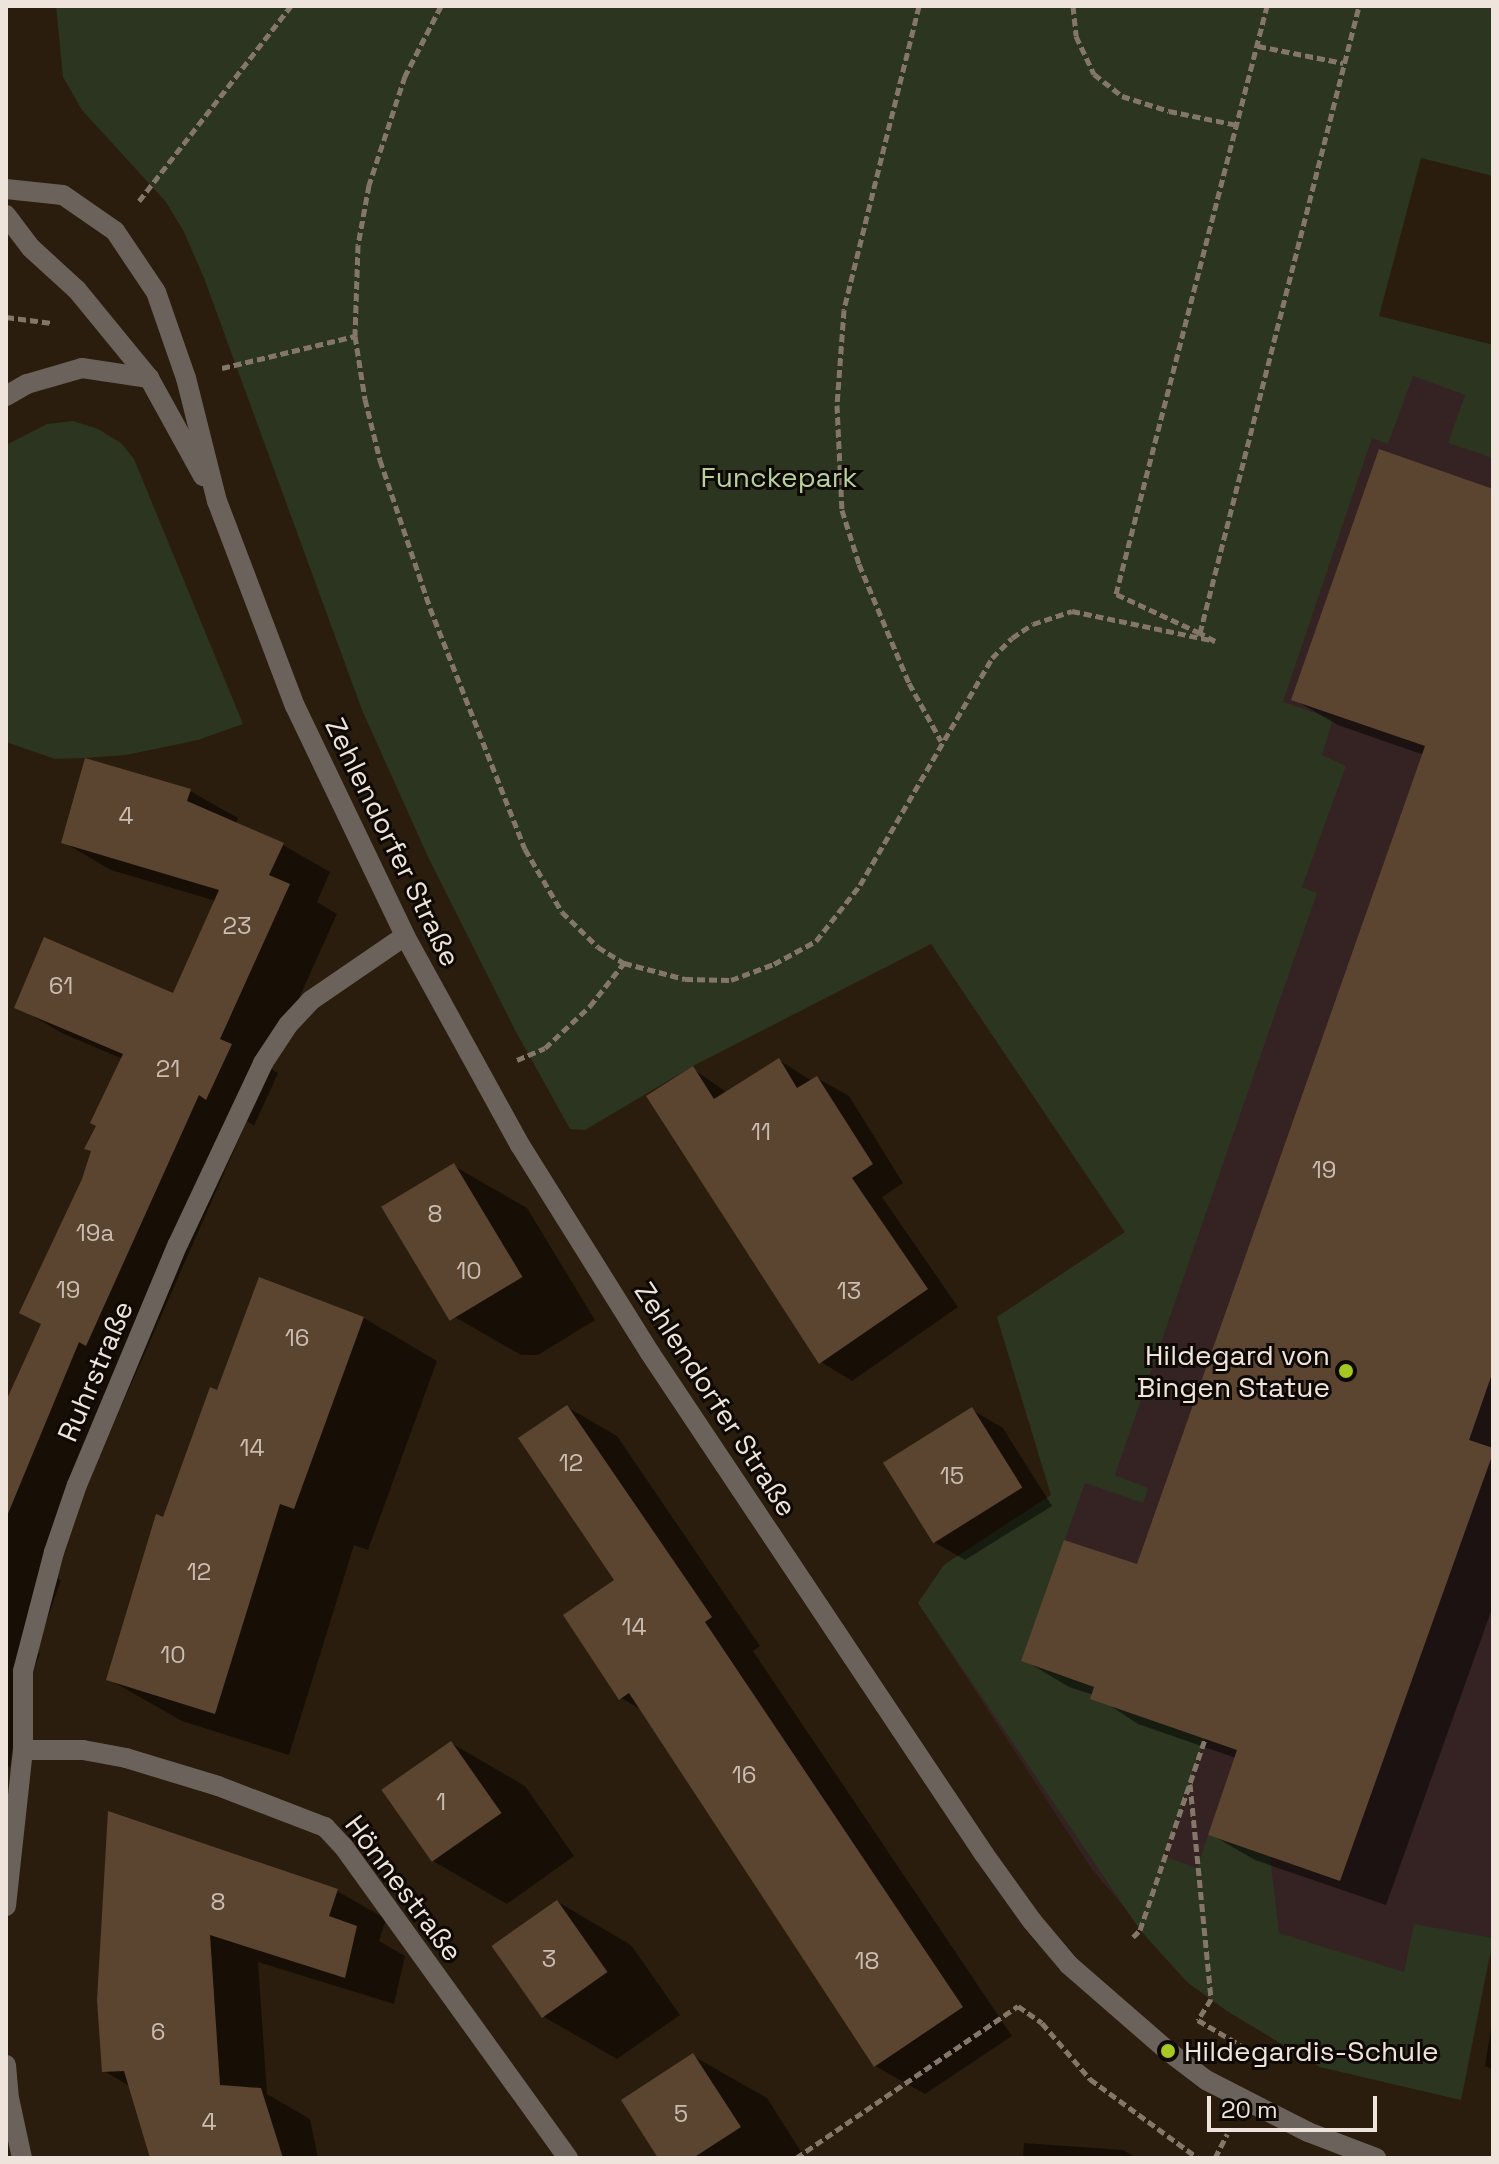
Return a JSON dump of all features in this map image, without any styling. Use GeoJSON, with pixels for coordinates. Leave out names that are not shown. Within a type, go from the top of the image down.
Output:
{"type":"FeatureCollection","features":[{"type":"Feature","properties":{"kind":"street","name":"Zehlendorfer Straße"},"geometry":{"type":"LineString","coordinates":[[6,189],[63,195],[115,231],[156,292],[186,378],[217,501],[295,706],[405,936],[481,1076],[650,1353],[1032,1921],[1069,1965],[1120,2012],[1206,2080],[1308,2132],[1376,2158]]}},
{"type":"Feature","properties":{"kind":"street","name":"Zehlendorfer Straße"},"geometry":{"type":"LineString","coordinates":[[6,215],[31,248],[77,290],[149,378],[217,501]]}},
{"type":"Feature","properties":{"kind":"street"},"geometry":{"type":"LineString","coordinates":[[6,396],[27,384],[82,368],[149,378]]}},
{"type":"Feature","properties":{"kind":"street","name":"Ruhrstraße"},"geometry":{"type":"LineString","coordinates":[[6,1906],[23,1750],[23,1671],[54,1552],[83,1470],[197,1202],[263,1063],[288,1025],[329,986],[405,936]]}},
{"type":"Feature","properties":{"kind":"street","name":"Hönnestraße"},"geometry":{"type":"LineString","coordinates":[[23,1750],[83,1750],[126,1758],[218,1786],[325,1827],[343,1846],[568,2158]]}},
{"type":"Feature","properties":{"kind":"street"},"geometry":{"type":"LineString","coordinates":[[6,2065],[9,2098],[22,2158]]}},
{"type":"Feature","properties":{"kind":"path"},"geometry":{"type":"LineString","coordinates":[[115,231],[291,6]]}},
{"type":"Feature","properties":{"kind":"path"},"geometry":{"type":"LineString","coordinates":[[441,6],[405,76],[369,185],[358,245],[355,336],[365,399],[395,504],[477,734],[525,849],[562,912],[598,947],[624,963],[685,979],[731,980],[774,964],[816,941],[867,873],[904,814],[941,741],[992,658],[1012,638],[1033,624],[1072,611],[1215,641]]}},
{"type":"Feature","properties":{"kind":"path"},"geometry":{"type":"LineString","coordinates":[[919,6],[844,310],[837,405],[842,510],[859,564],[909,683],[941,741]]}},
{"type":"Feature","properties":{"kind":"path"},"geometry":{"type":"LineString","coordinates":[[1073,6],[1076,36],[1094,74],[1122,96],[1169,111],[1237,125]]}},
{"type":"Feature","properties":{"kind":"path"},"geometry":{"type":"LineString","coordinates":[[1215,641],[1116,594],[1267,6]]}},
{"type":"Feature","properties":{"kind":"path"},"geometry":{"type":"LineString","coordinates":[[1215,641],[1200,633],[1359,6]]}},
{"type":"Feature","properties":{"kind":"path"},"geometry":{"type":"LineString","coordinates":[[1258,46],[1343,63]]}},
{"type":"Feature","properties":{"kind":"path"},"geometry":{"type":"LineString","coordinates":[[186,378],[355,336]]}},
{"type":"Feature","properties":{"kind":"path"},"geometry":{"type":"LineString","coordinates":[[481,1076],[545,1048],[590,1006],[624,963]]}},
{"type":"Feature","properties":{"kind":"path"},"geometry":{"type":"LineString","coordinates":[[1133,1937],[1140,1930],[1205,1739]]}},
{"type":"Feature","properties":{"kind":"path"},"geometry":{"type":"LineString","coordinates":[[1190,1784],[1211,1999],[1198,2020],[1265,2060]]}},
{"type":"Feature","properties":{"kind":"path"},"geometry":{"type":"LineString","coordinates":[[796,2158],[1018,2006],[1042,2023],[1090,2079],[1198,2158]]}},
{"type":"Feature","properties":{"kind":"shaded area"},"geometry":{"type":"Polygon","coordinates":[[[1379,316],[1493,345],[1493,1942],[1461,2100],[1320,2067],[1227,2011],[1187,1982],[1091,1868],[918,1603],[944,1565],[1051,1495],[997,1317],[1125,1233],[931,944],[1379,316]]]}},
{"type":"Feature","properties":{"kind":"green space","name":"Funckepark"},"geometry":{"type":"Polygon","coordinates":[[[56,6],[1493,6],[1493,176],[1421,158],[1379,316],[1493,345],[1493,458],[1448,443],[1465,395],[1413,376],[1388,444],[1372,438],[1283,702],[1333,719],[1322,755],[1346,766],[1302,887],[1317,893],[1115,1475],[1148,1488],[1143,1503],[1085,1483],[1022,1661],[1094,1687],[1205,1739],[1164,1856],[1197,1868],[1208,1835],[1270,1855],[1279,1933],[1404,1972],[1414,1924],[1493,1938],[1461,2100],[1320,2067],[1227,2011],[1187,1982],[1140,1930],[918,1603],[944,1565],[1051,1495],[997,1317],[1125,1232],[931,944],[693,1066],[585,1130],[570,1129],[515,1030],[429,859],[362,710],[204,278],[184,232],[166,202],[82,110],[63,77],[56,6]]]}},
{"type":"Feature","properties":{"kind":"green space"},"geometry":{"type":"Polygon","coordinates":[[[73,421],[98,429],[121,443],[134,459],[243,724],[198,740],[126,755],[55,759],[6,742],[6,445],[47,424],[73,421]]]}},
{"type":"Feature","properties":{"kind":"building"},"geometry":{"type":"Polygon","coordinates":[[[1379,449],[1493,489],[1493,1371],[1469,1440],[1493,1448],[1493,1453],[1340,1881],[1208,1835],[1237,1750],[1090,1699],[1094,1687],[1021,1661],[1064,1540],[1137,1564],[1425,746],[1291,700],[1379,449]]]}},
{"type":"Feature","properties":{"kind":"building"},"geometry":{"type":"Polygon","coordinates":[[[85,758],[191,789],[187,801],[284,843],[269,875],[290,884],[220,1039],[232,1044],[206,1100],[199,1095],[86,1346],[79,1342],[7,1516],[6,1401],[41,1324],[19,1313],[82,1179],[91,1151],[84,1149],[96,1126],[90,1123],[123,1054],[14,1008],[44,937],[173,993],[219,890],[61,843],[85,758]]]}},
{"type":"Feature","properties":{"kind":"building"},"geometry":{"type":"Polygon","coordinates":[[[779,1058],[797,1088],[817,1076],[873,1164],[852,1178],[928,1289],[819,1364],[646,1096],[693,1066],[714,1099],[779,1058]]]}},
{"type":"Feature","properties":{"kind":"building"},"geometry":{"type":"Polygon","coordinates":[[[454,1163],[523,1277],[450,1321],[381,1207],[454,1163]]]}},
{"type":"Feature","properties":{"kind":"building"},"geometry":{"type":"Polygon","coordinates":[[[259,1277],[364,1317],[294,1509],[280,1504],[215,1714],[106,1680],[156,1514],[163,1517],[210,1387],[217,1390],[259,1277]]]}},
{"type":"Feature","properties":{"kind":"building"},"geometry":{"type":"Polygon","coordinates":[[[567,1405],[712,1617],[705,1622],[963,2007],[874,2067],[629,1693],[619,1700],[563,1615],[614,1580],[518,1438],[567,1405]]]}},
{"type":"Feature","properties":{"kind":"building"},"geometry":{"type":"Polygon","coordinates":[[[972,1407],[1022,1488],[933,1543],[883,1463],[972,1407]]]}},
{"type":"Feature","properties":{"kind":"building"},"geometry":{"type":"Polygon","coordinates":[[[451,1741],[501,1813],[432,1862],[381,1790],[451,1741]]]}},
{"type":"Feature","properties":{"kind":"building"},"geometry":{"type":"Polygon","coordinates":[[[108,1811],[338,1889],[329,1916],[357,1926],[345,1978],[210,1935],[220,2085],[261,2088],[283,2158],[150,2158],[124,2071],[102,2072],[97,2000],[108,1811]]]}},
{"type":"Feature","properties":{"kind":"building"},"geometry":{"type":"Polygon","coordinates":[[[557,1900],[607,1972],[542,2018],[491,1946],[557,1900]]]}},
{"type":"Feature","properties":{"kind":"building"},"geometry":{"type":"Polygon","coordinates":[[[693,2053],[741,2127],[693,2158],[658,2158],[621,2100],[693,2053]]]}},
{"type":"Feature","properties":{"kind":"place","name":"Hildegard von Bingen Statue"},"geometry":{"type":"Point","coordinates":[1346,1371]}},
{"type":"Feature","properties":{"kind":"place","name":"Hildegardis-Schule"},"geometry":{"type":"Point","coordinates":[1168,2051]}}]}
